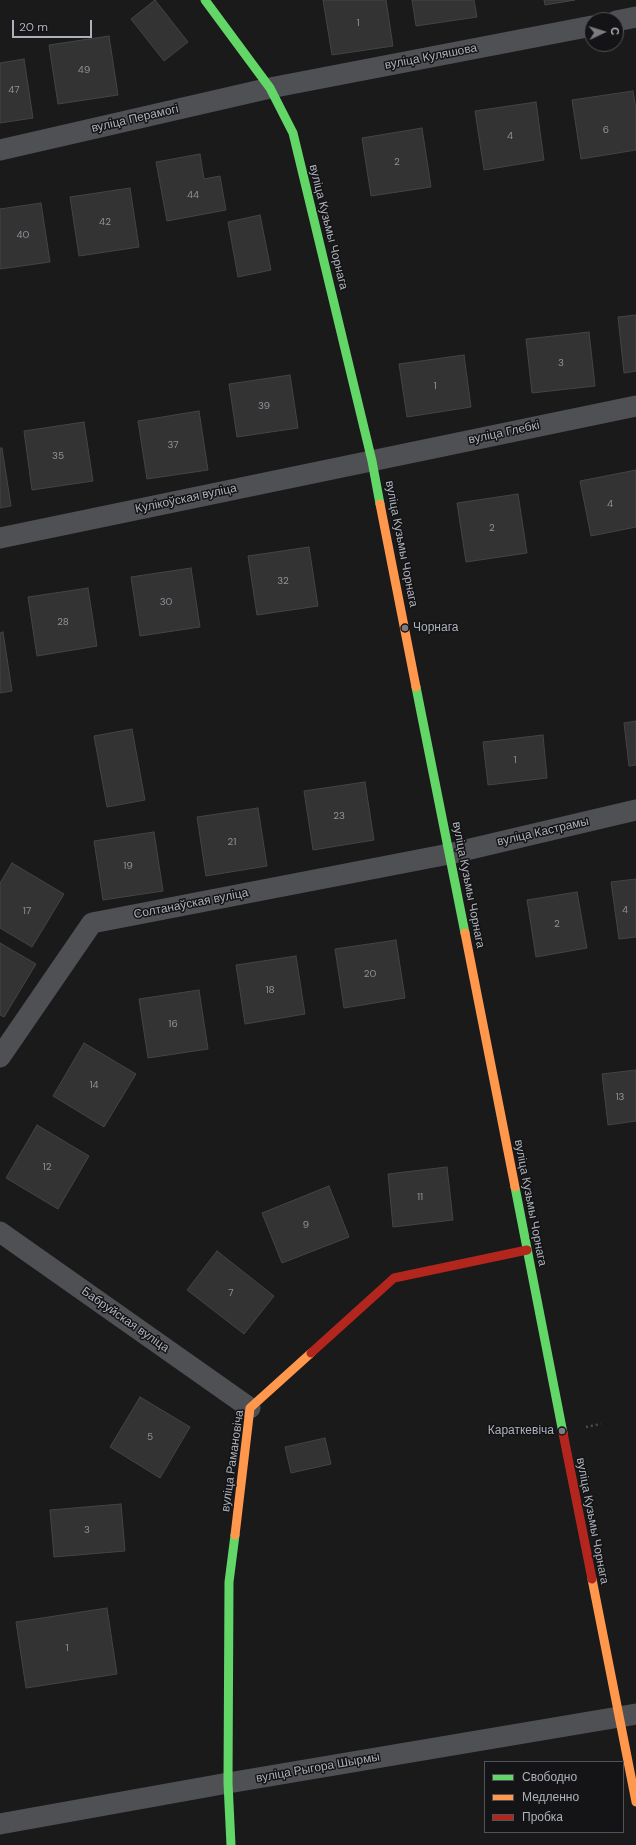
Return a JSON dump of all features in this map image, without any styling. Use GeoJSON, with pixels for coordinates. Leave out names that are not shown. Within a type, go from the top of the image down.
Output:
{"type":"FeatureCollection","features":[{"type":"Feature","properties":{"kind":"street","name":"вуліца Кузьмы Чорнага"},"geometry":{"type":"LineString","coordinates":[[205,0],[270,88],[293,133],[372,461],[527,1250],[627,1715],[636,1802]]}},
{"type":"Feature","properties":{"kind":"street"},"geometry":{"type":"LineString","coordinates":[[624,19],[636,17]]}},
{"type":"Feature","properties":{"kind":"street","name":"вуліца Куляшова"},"geometry":{"type":"LineString","coordinates":[[270,88],[584,28]]}},
{"type":"Feature","properties":{"kind":"street","name":"вуліца Перамогі"},"geometry":{"type":"LineString","coordinates":[[0,150],[270,88]]}},
{"type":"Feature","properties":{"kind":"street","name":"вуліца Глебкі"},"geometry":{"type":"LineString","coordinates":[[372,461],[636,406]]}},
{"type":"Feature","properties":{"kind":"street","name":"Кулікоўская вуліца"},"geometry":{"type":"LineString","coordinates":[[0,538],[372,461]]}},
{"type":"Feature","properties":{"kind":"street","name":"вуліца Кастрамы"},"geometry":{"type":"LineString","coordinates":[[449,854],[636,810]]}},
{"type":"Feature","properties":{"kind":"street","name":"Солтанаўская вуліца"},"geometry":{"type":"LineString","coordinates":[[0,1057],[92,923],[449,854]]}},
{"type":"Feature","properties":{"kind":"street","name":"Бабруйская вуліца"},"geometry":{"type":"LineString","coordinates":[[0,1232],[250,1408]]}},
{"type":"Feature","properties":{"kind":"street","name":"вуліца Рамановіча"},"geometry":{"type":"LineString","coordinates":[[231,1845],[228,1783],[229,1582],[250,1408],[394,1278],[527,1250]]}},
{"type":"Feature","properties":{"kind":"street","name":"вуліца Рыгора Шырмы"},"geometry":{"type":"LineString","coordinates":[[0,1824],[228,1783],[627,1715]]}},
{"type":"Feature","properties":{"kind":"building"},"geometry":{"type":"Polygon","coordinates":[[[155,0],[188,42],[164,61],[131,19],[155,0]]]}},
{"type":"Feature","properties":{"kind":"building"},"geometry":{"type":"Polygon","coordinates":[[[323,0],[386,0],[393,46],[332,55],[323,0]]]}},
{"type":"Feature","properties":{"kind":"building"},"geometry":{"type":"Polygon","coordinates":[[[412,0],[474,0],[477,17],[416,26],[412,0]]]}},
{"type":"Feature","properties":{"kind":"building"},"geometry":{"type":"Polygon","coordinates":[[[544,0],[575,0],[545,5],[544,0]]]}},
{"type":"Feature","properties":{"kind":"building"},"geometry":{"type":"Polygon","coordinates":[[[109,36],[118,95],[58,104],[49,45],[109,36]]]}},
{"type":"Feature","properties":{"kind":"building"},"geometry":{"type":"Polygon","coordinates":[[[24,59],[33,118],[0,123],[0,63],[24,59]]]}},
{"type":"Feature","properties":{"kind":"building"},"geometry":{"type":"Polygon","coordinates":[[[633,91],[636,110],[636,150],[581,159],[572,100],[633,91]]]}},
{"type":"Feature","properties":{"kind":"building"},"geometry":{"type":"Polygon","coordinates":[[[536,102],[544,160],[484,170],[475,111],[536,102]]]}},
{"type":"Feature","properties":{"kind":"building"},"geometry":{"type":"Polygon","coordinates":[[[422,128],[431,187],[371,196],[362,138],[422,128]]]}},
{"type":"Feature","properties":{"kind":"building"},"geometry":{"type":"Polygon","coordinates":[[[200,154],[204,179],[220,176],[226,210],[167,221],[156,162],[200,154]]]}},
{"type":"Feature","properties":{"kind":"building"},"geometry":{"type":"Polygon","coordinates":[[[130,188],[139,247],[79,256],[70,197],[130,188]]]}},
{"type":"Feature","properties":{"kind":"building"},"geometry":{"type":"Polygon","coordinates":[[[41,203],[50,262],[0,269],[0,209],[41,203]]]}},
{"type":"Feature","properties":{"kind":"building"},"geometry":{"type":"Polygon","coordinates":[[[260,215],[271,270],[238,277],[228,222],[260,215]]]}},
{"type":"Feature","properties":{"kind":"building"},"geometry":{"type":"Polygon","coordinates":[[[636,315],[636,371],[624,373],[618,317],[636,315]]]}},
{"type":"Feature","properties":{"kind":"building"},"geometry":{"type":"Polygon","coordinates":[[[589,332],[595,386],[532,393],[526,339],[589,332]]]}},
{"type":"Feature","properties":{"kind":"building"},"geometry":{"type":"Polygon","coordinates":[[[464,355],[471,407],[407,417],[399,364],[464,355]]]}},
{"type":"Feature","properties":{"kind":"building"},"geometry":{"type":"Polygon","coordinates":[[[290,375],[298,428],[237,437],[229,384],[290,375]]]}},
{"type":"Feature","properties":{"kind":"building"},"geometry":{"type":"Polygon","coordinates":[[[199,411],[208,470],[147,479],[138,421],[199,411]]]}},
{"type":"Feature","properties":{"kind":"building"},"geometry":{"type":"Polygon","coordinates":[[[84,422],[93,481],[32,490],[24,431],[84,422]]]}},
{"type":"Feature","properties":{"kind":"building"},"geometry":{"type":"Polygon","coordinates":[[[0,448],[2,448],[11,506],[0,508],[0,448]]]}},
{"type":"Feature","properties":{"kind":"building"},"geometry":{"type":"Polygon","coordinates":[[[636,470],[636,527],[591,536],[580,481],[636,470]]]}},
{"type":"Feature","properties":{"kind":"building"},"geometry":{"type":"Polygon","coordinates":[[[518,494],[527,553],[466,562],[457,503],[518,494]]]}},
{"type":"Feature","properties":{"kind":"building"},"geometry":{"type":"Polygon","coordinates":[[[309,547],[318,606],[257,615],[248,556],[309,547]]]}},
{"type":"Feature","properties":{"kind":"building"},"geometry":{"type":"Polygon","coordinates":[[[191,568],[200,627],[140,636],[131,577],[191,568]]]}},
{"type":"Feature","properties":{"kind":"building"},"geometry":{"type":"Polygon","coordinates":[[[88,588],[97,646],[37,656],[28,597],[88,588]]]}},
{"type":"Feature","properties":{"kind":"building"},"geometry":{"type":"Polygon","coordinates":[[[3,632],[12,691],[0,693],[0,633],[3,632]]]}},
{"type":"Feature","properties":{"kind":"building"},"geometry":{"type":"Polygon","coordinates":[[[636,721],[636,765],[629,766],[624,723],[636,721]]]}},
{"type":"Feature","properties":{"kind":"building"},"geometry":{"type":"Polygon","coordinates":[[[132,729],[145,800],[107,807],[94,736],[132,729]]]}},
{"type":"Feature","properties":{"kind":"building"},"geometry":{"type":"Polygon","coordinates":[[[543,735],[547,778],[488,785],[483,742],[543,735]]]}},
{"type":"Feature","properties":{"kind":"building"},"geometry":{"type":"Polygon","coordinates":[[[365,782],[374,840],[313,850],[304,791],[365,782]]]}},
{"type":"Feature","properties":{"kind":"building"},"geometry":{"type":"Polygon","coordinates":[[[258,808],[267,866],[206,876],[197,817],[258,808]]]}},
{"type":"Feature","properties":{"kind":"building"},"geometry":{"type":"Polygon","coordinates":[[[154,832],[163,891],[103,900],[94,841],[154,832]]]}},
{"type":"Feature","properties":{"kind":"building"},"geometry":{"type":"Polygon","coordinates":[[[12,863],[64,894],[32,947],[0,928],[0,883],[12,863]]]}},
{"type":"Feature","properties":{"kind":"building"},"geometry":{"type":"Polygon","coordinates":[[[636,879],[636,937],[619,939],[611,882],[636,879]]]}},
{"type":"Feature","properties":{"kind":"building"},"geometry":{"type":"Polygon","coordinates":[[[577,892],[587,948],[536,957],[527,900],[577,892]]]}},
{"type":"Feature","properties":{"kind":"building"},"geometry":{"type":"Polygon","coordinates":[[[396,940],[405,998],[344,1008],[335,949],[396,940]]]}},
{"type":"Feature","properties":{"kind":"building"},"geometry":{"type":"Polygon","coordinates":[[[0,943],[36,964],[4,1017],[0,1015],[0,943]]]}},
{"type":"Feature","properties":{"kind":"building"},"geometry":{"type":"Polygon","coordinates":[[[296,956],[305,1014],[245,1024],[236,965],[296,956]]]}},
{"type":"Feature","properties":{"kind":"building"},"geometry":{"type":"Polygon","coordinates":[[[199,990],[208,1049],[148,1058],[139,999],[199,990]]]}},
{"type":"Feature","properties":{"kind":"building"},"geometry":{"type":"Polygon","coordinates":[[[84,1043],[136,1074],[104,1127],[53,1096],[84,1043]]]}},
{"type":"Feature","properties":{"kind":"building"},"geometry":{"type":"Polygon","coordinates":[[[636,1070],[636,1121],[608,1125],[602,1074],[636,1070]]]}},
{"type":"Feature","properties":{"kind":"building"},"geometry":{"type":"Polygon","coordinates":[[[37,1125],[89,1156],[58,1209],[6,1178],[37,1125]]]}},
{"type":"Feature","properties":{"kind":"building"},"geometry":{"type":"Polygon","coordinates":[[[447,1167],[453,1220],[393,1227],[388,1174],[447,1167]]]}},
{"type":"Feature","properties":{"kind":"building"},"geometry":{"type":"Polygon","coordinates":[[[329,1186],[349,1237],[282,1263],[262,1213],[329,1186]]]}},
{"type":"Feature","properties":{"kind":"building"},"geometry":{"type":"Polygon","coordinates":[[[217,1251],[274,1296],[244,1334],[187,1290],[217,1251]]]}},
{"type":"Feature","properties":{"kind":"building"},"geometry":{"type":"Polygon","coordinates":[[[140,1397],[190,1427],[160,1478],[110,1447],[140,1397]]]}},
{"type":"Feature","properties":{"kind":"building"},"geometry":{"type":"Polygon","coordinates":[[[325,1438],[331,1464],[291,1473],[285,1447],[325,1438]]]}},
{"type":"Feature","properties":{"kind":"building"},"geometry":{"type":"Polygon","coordinates":[[[121,1504],[125,1551],[54,1557],[50,1510],[121,1504]]]}},
{"type":"Feature","properties":{"kind":"building"},"geometry":{"type":"Polygon","coordinates":[[[107,1608],[117,1674],[26,1688],[16,1622],[107,1608]]]}},
{"type":"Feature","properties":{"kind":"traffic: fast"},"geometry":{"type":"LineString","coordinates":[[205,0],[270,88],[293,133],[372,461],[380,504]]}},
{"type":"Feature","properties":{"kind":"traffic: fast"},"geometry":{"type":"LineString","coordinates":[[416,687],[465,933]]}},
{"type":"Feature","properties":{"kind":"traffic: fast"},"geometry":{"type":"LineString","coordinates":[[515,1187],[563,1433]]}},
{"type":"Feature","properties":{"kind":"traffic: fast"},"geometry":{"type":"LineString","coordinates":[[231,1845],[228,1783],[229,1582],[235,1535]]}},
{"type":"Feature","properties":{"kind":"traffic: slow"},"geometry":{"type":"LineString","coordinates":[[380,504],[416,687]]}},
{"type":"Feature","properties":{"kind":"traffic: slow"},"geometry":{"type":"LineString","coordinates":[[465,933],[515,1187]]}},
{"type":"Feature","properties":{"kind":"traffic: slow"},"geometry":{"type":"LineString","coordinates":[[235,1535],[250,1408],[311,1353]]}},
{"type":"Feature","properties":{"kind":"traffic: slow"},"geometry":{"type":"LineString","coordinates":[[592,1579],[636,1802]]}},
{"type":"Feature","properties":{"kind":"traffic: jam"},"geometry":{"type":"LineString","coordinates":[[311,1353],[394,1278],[527,1250]]}},
{"type":"Feature","properties":{"kind":"traffic: jam"},"geometry":{"type":"LineString","coordinates":[[563,1433],[592,1579]]}},
{"type":"Feature","properties":{"kind":"place","name":"Чорнага"},"geometry":{"type":"Point","coordinates":[405,628]}},
{"type":"Feature","properties":{"kind":"place","name":"Караткевіча"},"geometry":{"type":"Point","coordinates":[562,1431]}}]}
